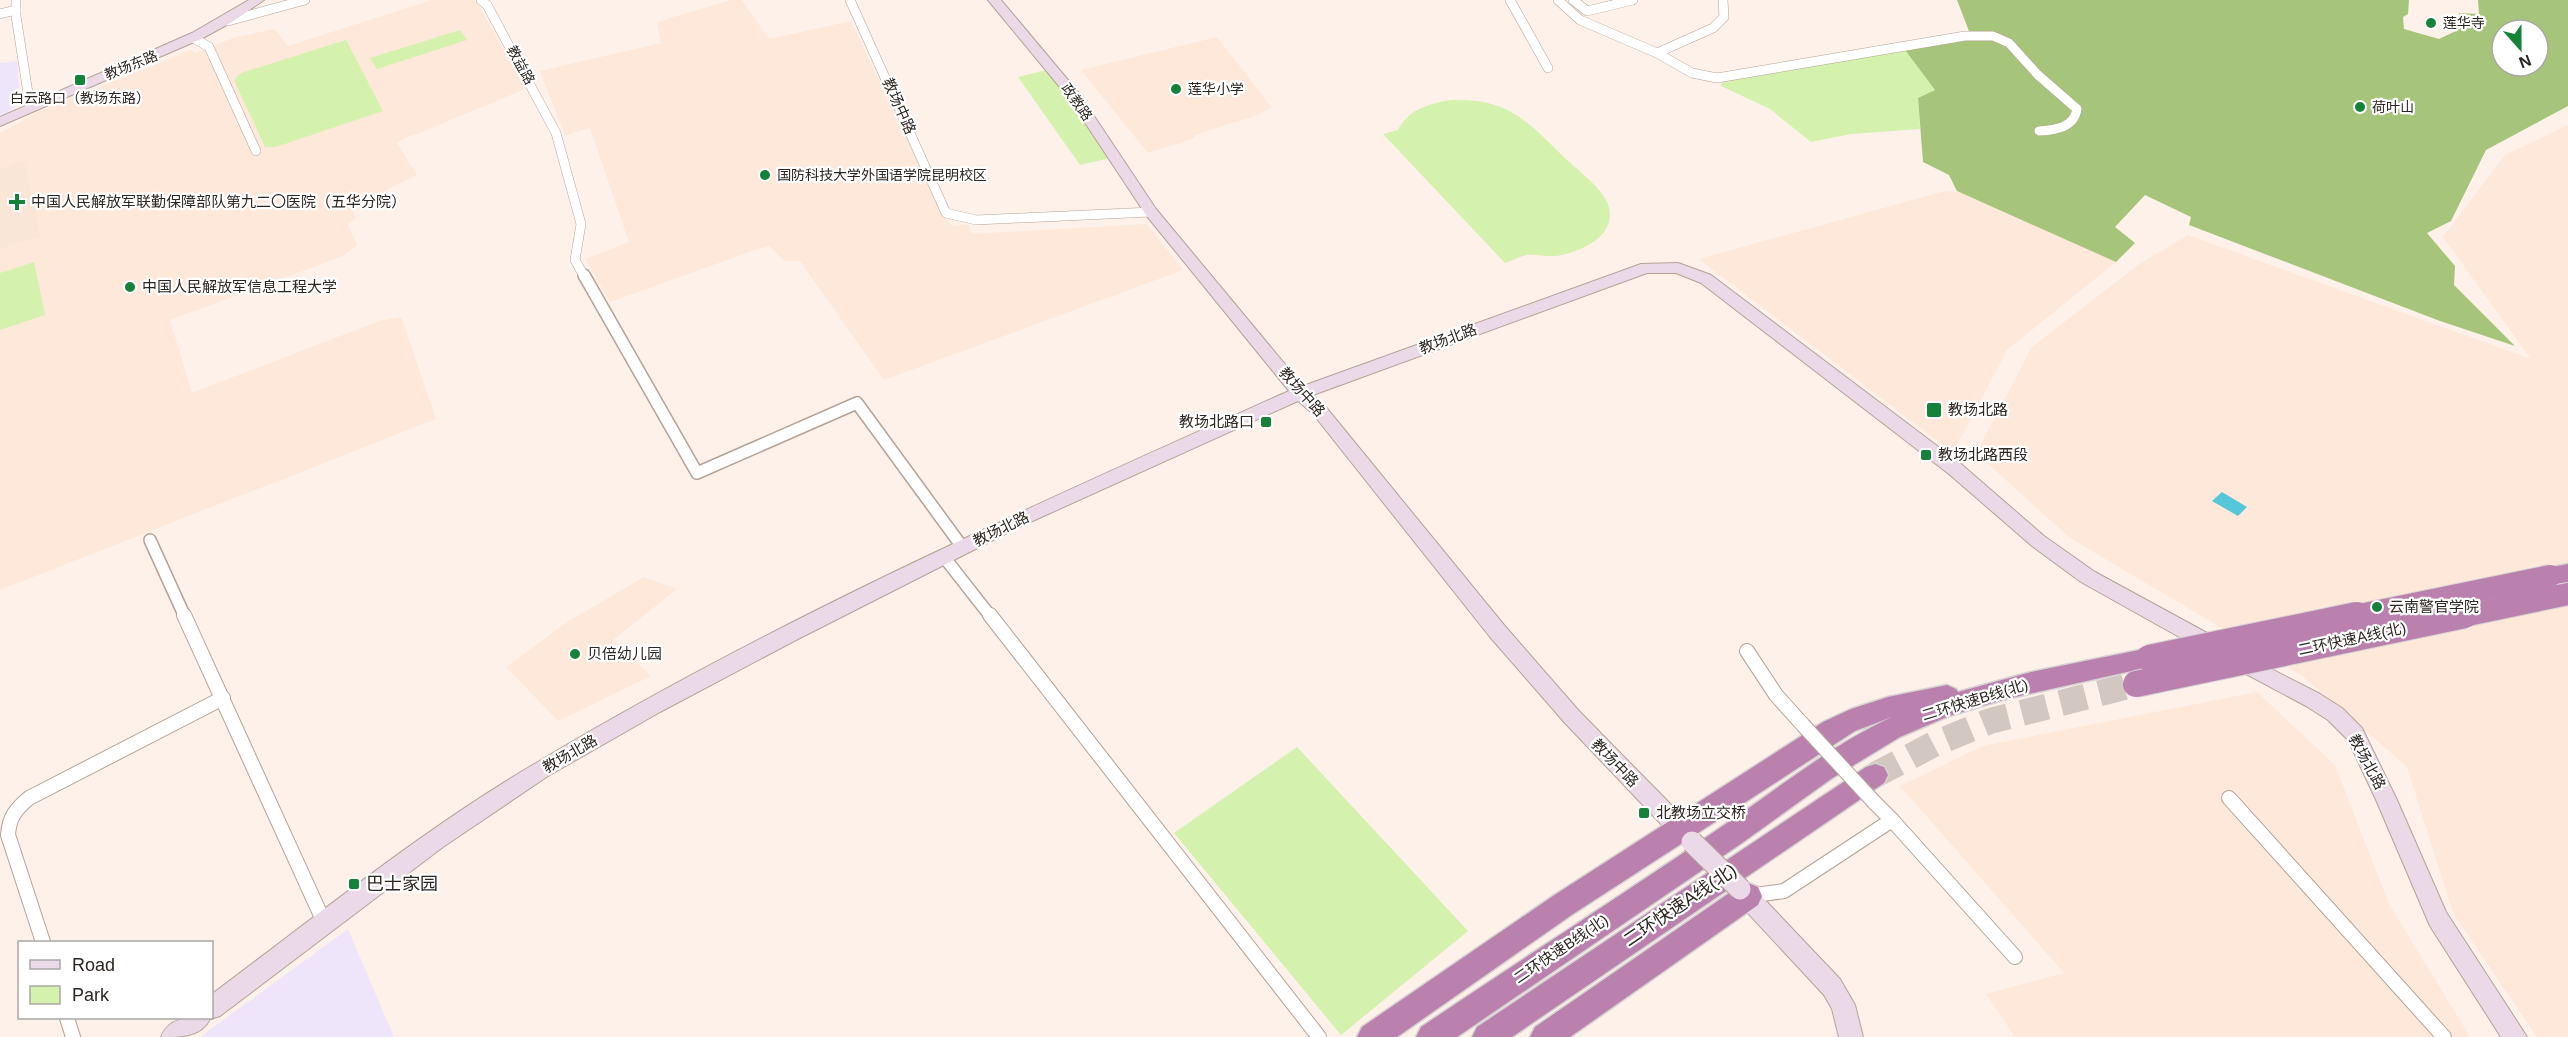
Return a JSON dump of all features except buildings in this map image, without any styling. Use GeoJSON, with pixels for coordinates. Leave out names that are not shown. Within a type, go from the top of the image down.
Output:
{"type":"FeatureCollection","features":[{"type":"Feature","properties":{"kind":"highway","name":"二环快速B线(北)"},"geometry":{"type":"LineString","coordinates":[[1431,1037],[1817,774],[1872,739],[1917,717],[1952,704],[2042,681],[2559,575]]}},
{"type":"Feature","properties":{"kind":"highway","name":"二环快速A线(北)"},"geometry":{"type":"LineString","coordinates":[[2136,684],[2568,594]]}},
{"type":"Feature","properties":{"kind":"highway"},"geometry":{"type":"LineString","coordinates":[[1372,1037],[1685,835],[1850,720],[1906,702],[2042,681]]}},
{"type":"Feature","properties":{"kind":"highway","name":"二环快速A线(北)"},"geometry":{"type":"LineString","coordinates":[[1487,1037],[1757,853],[1875,789]]}},
{"type":"Feature","properties":{"kind":"highway"},"geometry":{"type":"LineString","coordinates":[[1545,1037],[1744,893]]}},
{"type":"Feature","properties":{"kind":"street","name":"教场东路"},"geometry":{"type":"LineString","coordinates":[[0,122],[30,106],[195,39],[228,21],[258,0]]}},
{"type":"Feature","properties":{"kind":"street"},"geometry":{"type":"LineString","coordinates":[[228,21],[305,0]]}},
{"type":"Feature","properties":{"kind":"street","name":"教益路"},"geometry":{"type":"LineString","coordinates":[[481,0],[487,5],[530,81],[556,133],[581,224],[575,260],[697,473],[857,403],[963,548]]}},
{"type":"Feature","properties":{"kind":"street","name":"教场中路"},"geometry":{"type":"LineString","coordinates":[[850,0],[946,213],[976,220],[1151,212],[1300,393],[1319,410],[1497,631],[1572,717],[1744,893],[1832,987],[1843,1005],[1851,1037]]}},
{"type":"Feature","properties":{"kind":"street","name":"政教路"},"geometry":{"type":"LineString","coordinates":[[994,0],[1073,95],[1151,212]]}},
{"type":"Feature","properties":{"kind":"street"},"geometry":{"type":"LineString","coordinates":[[1510,0],[1548,68]]}},
{"type":"Feature","properties":{"kind":"street"},"geometry":{"type":"LineString","coordinates":[[1558,0],[1580,20],[1657,53],[1692,73],[1716,78],[1965,36],[1996,36],[2009,41],[2036,73],[2076,109],[2077,116],[2072,122],[2063,127],[2039,130]]}},
{"type":"Feature","properties":{"kind":"street"},"geometry":{"type":"LineString","coordinates":[[1573,0],[1587,11],[1633,0]]}},
{"type":"Feature","properties":{"kind":"street"},"geometry":{"type":"LineString","coordinates":[[1657,53],[1713,28],[1724,17],[1723,0]]}},
{"type":"Feature","properties":{"kind":"street"},"geometry":{"type":"LineString","coordinates":[[0,14],[16,5],[30,106]]}},
{"type":"Feature","properties":{"kind":"street"},"geometry":{"type":"LineString","coordinates":[[195,39],[209,47],[256,152]]}},
{"type":"Feature","properties":{"kind":"street","name":"教场北路"},"geometry":{"type":"LineString","coordinates":[[213,1007],[435,840],[541,770],[653,706],[778,640],[1020,519],[1300,393],[1646,268],[1678,268],[1706,279],[1956,469],[2038,541],[2088,577],[2335,714],[2355,734],[2438,919],[2515,1037]]}},
{"type":"Feature","properties":{"kind":"street"},"geometry":{"type":"LineString","coordinates":[[150,540],[152,540],[324,922]]}},
{"type":"Feature","properties":{"kind":"street"},"geometry":{"type":"LineString","coordinates":[[944,557],[1319,1037]]}},
{"type":"Feature","properties":{"kind":"street"},"geometry":{"type":"LineString","coordinates":[[1747,651],[1776,695],[1803,725],[1875,789],[1892,820],[2015,957]]}},
{"type":"Feature","properties":{"kind":"street"},"geometry":{"type":"LineString","coordinates":[[43,941],[8,835],[9,823],[15,810],[46,788],[223,698]]}},
{"type":"Feature","properties":{"kind":"street"},"geometry":{"type":"LineString","coordinates":[[2229,798],[2444,1037]]}},
{"type":"Feature","properties":{"kind":"street"},"geometry":{"type":"LineString","coordinates":[[1744,893],[1784,891],[1892,820]]}},
{"type":"Feature","properties":{"kind":"street"},"geometry":{"type":"LineString","coordinates":[[68,1019],[72,1036]]}},
{"type":"Feature","properties":{"kind":"street"},"geometry":{"type":"LineString","coordinates":[[173,1037],[196,1019]]}},
{"type":"Feature","properties":{"kind":"shaded area","name":"中国人民解放军信息工程大学"},"geometry":{"type":"Polygon","coordinates":[[[432,0],[473,0],[479,5],[525,89],[413,134],[397,143],[417,175],[352,207],[356,219],[348,224],[357,245],[343,256],[170,320],[192,393],[379,321],[401,317],[436,419],[0,590],[0,249],[40,236],[24,162],[0,169],[0,133],[38,112],[191,50],[196,53],[236,37],[275,29],[288,46],[432,0]]]}},
{"type":"Feature","properties":{"kind":"shaded area","name":"国防科技大学外国语学院昆明校区"},"geometry":{"type":"Polygon","coordinates":[[[731,0],[742,0],[769,39],[851,21],[942,214],[952,226],[968,225],[972,234],[1147,224],[1183,270],[884,380],[800,261],[784,261],[769,245],[610,302],[585,259],[629,242],[590,128],[565,135],[540,71],[661,43],[657,22],[731,0]]]}},
{"type":"Feature","properties":{"kind":"shaded area","name":"莲华小学"},"geometry":{"type":"Polygon","coordinates":[[[1217,37],[1271,107],[1258,115],[1194,135],[1195,138],[1148,153],[1081,70],[1217,37]]]}},
{"type":"Feature","properties":{"kind":"shaded area"},"geometry":{"type":"Polygon","coordinates":[[[17,61],[20,104],[0,117],[0,63],[17,61]]]}},
{"type":"Feature","properties":{"kind":"shaded area","name":"云南警官学院"},"geometry":{"type":"Polygon","coordinates":[[[2568,125],[2568,1037],[2537,1037],[2453,913],[2407,767],[2301,675],[2070,538],[1976,453],[2032,347],[2138,265],[2188,235],[2531,359],[2443,237],[2505,155],[2568,125]]]}},
{"type":"Feature","properties":{"kind":"shaded area","name":"中国人民解放军联勤保障部队第九二〇医院（五华分院）"},"geometry":{"type":"Polygon","coordinates":[[[24,161],[41,236],[0,249],[0,169],[24,161]]]}},
{"type":"Feature","properties":{"kind":"shaded area"},"geometry":{"type":"Polygon","coordinates":[[[1945,191],[2027,202],[2116,262],[2007,350],[1953,453],[1699,259],[1945,191]]]}},
{"type":"Feature","properties":{"kind":"shaded area","name":"贝倍幼儿园"},"geometry":{"type":"Polygon","coordinates":[[[644,577],[677,589],[613,640],[651,676],[558,721],[506,667],[569,621],[644,577]]]}},
{"type":"Feature","properties":{"kind":"shaded area"},"geometry":{"type":"Polygon","coordinates":[[[2257,692],[2335,765],[2389,904],[2470,1037],[2015,1037],[1986,994],[2064,973],[1900,786],[1983,746],[2257,692]]]}},
{"type":"Feature","properties":{"kind":"shaded area"},"geometry":{"type":"Polygon","coordinates":[[[348,929],[394,1037],[200,1037],[348,929]]]}},
{"type":"Feature","properties":{"kind":"green space"},"geometry":{"type":"Polygon","coordinates":[[[1957,0],[2409,0],[2408,14],[2403,17],[2404,29],[2439,39],[2460,29],[2459,13],[2479,14],[2478,0],[2568,0],[2568,106],[2486,150],[2451,221],[2427,233],[2455,266],[2454,285],[2515,346],[2440,321],[2189,225],[2191,217],[2145,195],[2115,227],[2135,243],[2116,262],[1957,191],[1949,175],[1923,162],[1918,98],[1935,90],[1905,50],[1972,39],[1957,0]]]}},
{"type":"Feature","properties":{"kind":"green space"},"geometry":{"type":"Polygon","coordinates":[[[460,30],[467,40],[377,69],[370,58],[460,30]]]}},
{"type":"Feature","properties":{"kind":"green space"},"geometry":{"type":"Polygon","coordinates":[[[346,40],[383,111],[276,147],[265,147],[234,80],[241,73],[346,40]]]}},
{"type":"Feature","properties":{"kind":"green space"},"geometry":{"type":"Polygon","coordinates":[[[1905,50],[1935,90],[1918,98],[1920,129],[1851,134],[1811,142],[1770,109],[1721,86],[1723,80],[1905,50]]]}},
{"type":"Feature","properties":{"kind":"green space"},"geometry":{"type":"Polygon","coordinates":[[[1047,70],[1063,87],[1110,158],[1080,165],[1018,77],[1047,70]]]}},
{"type":"Feature","properties":{"kind":"green space"},"geometry":{"type":"Polygon","coordinates":[[[1452,100],[1489,103],[1516,115],[1587,177],[1605,198],[1609,210],[1609,221],[1598,238],[1589,245],[1567,254],[1527,255],[1505,263],[1383,134],[1398,130],[1408,117],[1421,108],[1452,100]]]}},
{"type":"Feature","properties":{"kind":"green space"},"geometry":{"type":"Polygon","coordinates":[[[34,262],[45,315],[0,330],[0,273],[34,262]]]}},
{"type":"Feature","properties":{"kind":"green space"},"geometry":{"type":"Polygon","coordinates":[[[1297,747],[1468,931],[1341,1035],[1174,833],[1297,747]]]}},
{"type":"Feature","properties":{"kind":"water"},"geometry":{"type":"Polygon","coordinates":[[[2222,492],[2247,507],[2238,516],[2212,501],[2222,492]]]}},
{"type":"Feature","properties":{"kind":"tunnel"},"geometry":{"type":"LineString","coordinates":[[1875,775],[1934,744],[1990,721],[2136,684]]}},
{"type":"Feature","properties":{"kind":"place","name":"莲华寺"},"geometry":{"type":"Point","coordinates":[2431,23]}},
{"type":"Feature","properties":{"kind":"place","name":"白云路口（教场东路）"},"geometry":{"type":"Point","coordinates":[80,80]}},
{"type":"Feature","properties":{"kind":"place","name":"莲华小学"},"geometry":{"type":"Point","coordinates":[1176,89]}},
{"type":"Feature","properties":{"kind":"place","name":"荷叶山"},"geometry":{"type":"Point","coordinates":[2360,107]}},
{"type":"Feature","properties":{"kind":"place","name":"国防科技大学外国语学院昆明校区"},"geometry":{"type":"Point","coordinates":[765,175]}},
{"type":"Feature","properties":{"kind":"place","name":"中国人民解放军联勤保障部队第九二〇医院（五华分院）"},"geometry":{"type":"Point","coordinates":[17,202]}},
{"type":"Feature","properties":{"kind":"place","name":"中国人民解放军信息工程大学"},"geometry":{"type":"Point","coordinates":[130,287]}},
{"type":"Feature","properties":{"kind":"place","name":"教场北路"},"geometry":{"type":"Point","coordinates":[1934,410]}},
{"type":"Feature","properties":{"kind":"place","name":"教场北路口"},"geometry":{"type":"Point","coordinates":[1266,422]}},
{"type":"Feature","properties":{"kind":"place","name":"教场北路西段"},"geometry":{"type":"Point","coordinates":[1926,455]}},
{"type":"Feature","properties":{"kind":"place","name":"云南警官学院"},"geometry":{"type":"Point","coordinates":[2377,607]}},
{"type":"Feature","properties":{"kind":"place","name":"贝倍幼儿园"},"geometry":{"type":"Point","coordinates":[575,654]}},
{"type":"Feature","properties":{"kind":"place","name":"北教场立交桥"},"geometry":{"type":"Point","coordinates":[1644,813]}},
{"type":"Feature","properties":{"kind":"place","name":"巴士家园"},"geometry":{"type":"Point","coordinates":[354,884]}}]}
